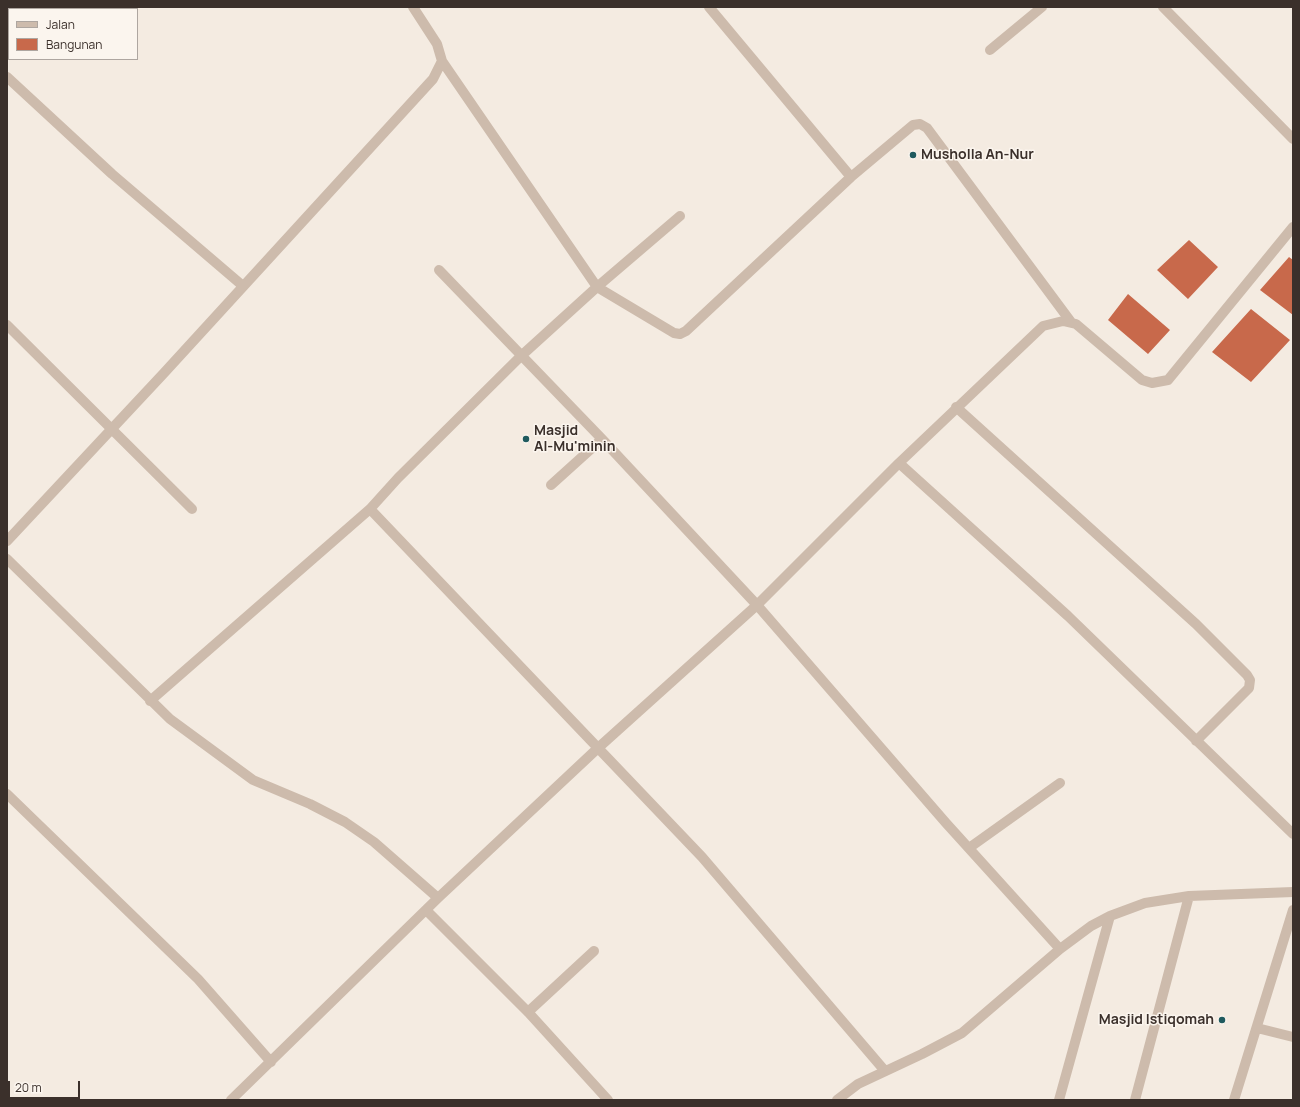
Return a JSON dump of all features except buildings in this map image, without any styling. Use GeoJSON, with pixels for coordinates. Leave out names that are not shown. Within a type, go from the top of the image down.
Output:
{"type":"FeatureCollection","features":[{"type":"Feature","properties":{"kind":"street"},"geometry":{"type":"LineString","coordinates":[[413,7],[437,44],[442,61],[597,287],[670,331],[680,334],[736,285],[851,177],[913,125],[923,125],[930,132],[1071,322],[1086,331],[1142,380],[1152,383],[1168,380],[1293,227]]}},
{"type":"Feature","properties":{"kind":"street"},"geometry":{"type":"LineString","coordinates":[[709,7],[851,177]]}},
{"type":"Feature","properties":{"kind":"street"},"geometry":{"type":"LineString","coordinates":[[990,50],[1042,7]]}},
{"type":"Feature","properties":{"kind":"street"},"geometry":{"type":"LineString","coordinates":[[1163,7],[1293,139]]}},
{"type":"Feature","properties":{"kind":"street"},"geometry":{"type":"LineString","coordinates":[[7,541],[385,132],[433,79],[442,61]]}},
{"type":"Feature","properties":{"kind":"street"},"geometry":{"type":"LineString","coordinates":[[7,77],[112,174],[243,286]]}},
{"type":"Feature","properties":{"kind":"street"},"geometry":{"type":"LineString","coordinates":[[150,701],[370,509],[398,478],[521,356],[597,287],[680,216]]}},
{"type":"Feature","properties":{"kind":"street"},"geometry":{"type":"LineString","coordinates":[[439,270],[602,439],[757,605],[969,848],[1060,949]]}},
{"type":"Feature","properties":{"kind":"street"},"geometry":{"type":"LineString","coordinates":[[231,1100],[438,898],[598,748],[757,605],[898,463],[1043,326],[1056,321],[1071,322]]}},
{"type":"Feature","properties":{"kind":"street"},"geometry":{"type":"LineString","coordinates":[[7,325],[192,509]]}},
{"type":"Feature","properties":{"kind":"street"},"geometry":{"type":"LineString","coordinates":[[956,407],[1196,624],[1247,675],[1250,680],[1249,688],[1196,741]]}},
{"type":"Feature","properties":{"kind":"street"},"geometry":{"type":"LineString","coordinates":[[551,485],[602,439]]}},
{"type":"Feature","properties":{"kind":"street"},"geometry":{"type":"LineString","coordinates":[[898,463],[1068,616],[1293,834]]}},
{"type":"Feature","properties":{"kind":"street"},"geometry":{"type":"LineString","coordinates":[[370,509],[702,857],[885,1071]]}},
{"type":"Feature","properties":{"kind":"street"},"geometry":{"type":"LineString","coordinates":[[7,559],[150,701],[182,728],[253,780],[282,794],[310,804],[350,826],[374,842],[438,898]]}},
{"type":"Feature","properties":{"kind":"street"},"geometry":{"type":"LineString","coordinates":[[969,848],[1060,783]]}},
{"type":"Feature","properties":{"kind":"street"},"geometry":{"type":"LineString","coordinates":[[7,794],[198,979],[271,1062]]}},
{"type":"Feature","properties":{"kind":"street"},"geometry":{"type":"LineString","coordinates":[[838,1100],[858,1084],[922,1054],[962,1033],[1060,949],[1091,926],[1110,916],[1145,903],[1189,896],[1293,892]]}},
{"type":"Feature","properties":{"kind":"street"},"geometry":{"type":"LineString","coordinates":[[1135,1100],[1189,896]]}},
{"type":"Feature","properties":{"kind":"street"},"geometry":{"type":"LineString","coordinates":[[426,910],[528,1012],[608,1100]]}},
{"type":"Feature","properties":{"kind":"street"},"geometry":{"type":"LineString","coordinates":[[1234,1100],[1293,910]]}},
{"type":"Feature","properties":{"kind":"street"},"geometry":{"type":"LineString","coordinates":[[1059,1100],[1110,916]]}},
{"type":"Feature","properties":{"kind":"street"},"geometry":{"type":"LineString","coordinates":[[528,1012],[594,951]]}},
{"type":"Feature","properties":{"kind":"street"},"geometry":{"type":"LineString","coordinates":[[1257,1028],[1293,1038]]}},
{"type":"Feature","properties":{"kind":"place","name":"Musholla An-Nur"},"geometry":{"type":"Point","coordinates":[913,155]}},
{"type":"Feature","properties":{"kind":"place","name":"Masjid Al-Mu'minin"},"geometry":{"type":"Point","coordinates":[526,439]}},
{"type":"Feature","properties":{"kind":"place","name":"Masjid Istiqomah"},"geometry":{"type":"Point","coordinates":[1222,1020]}}]}
